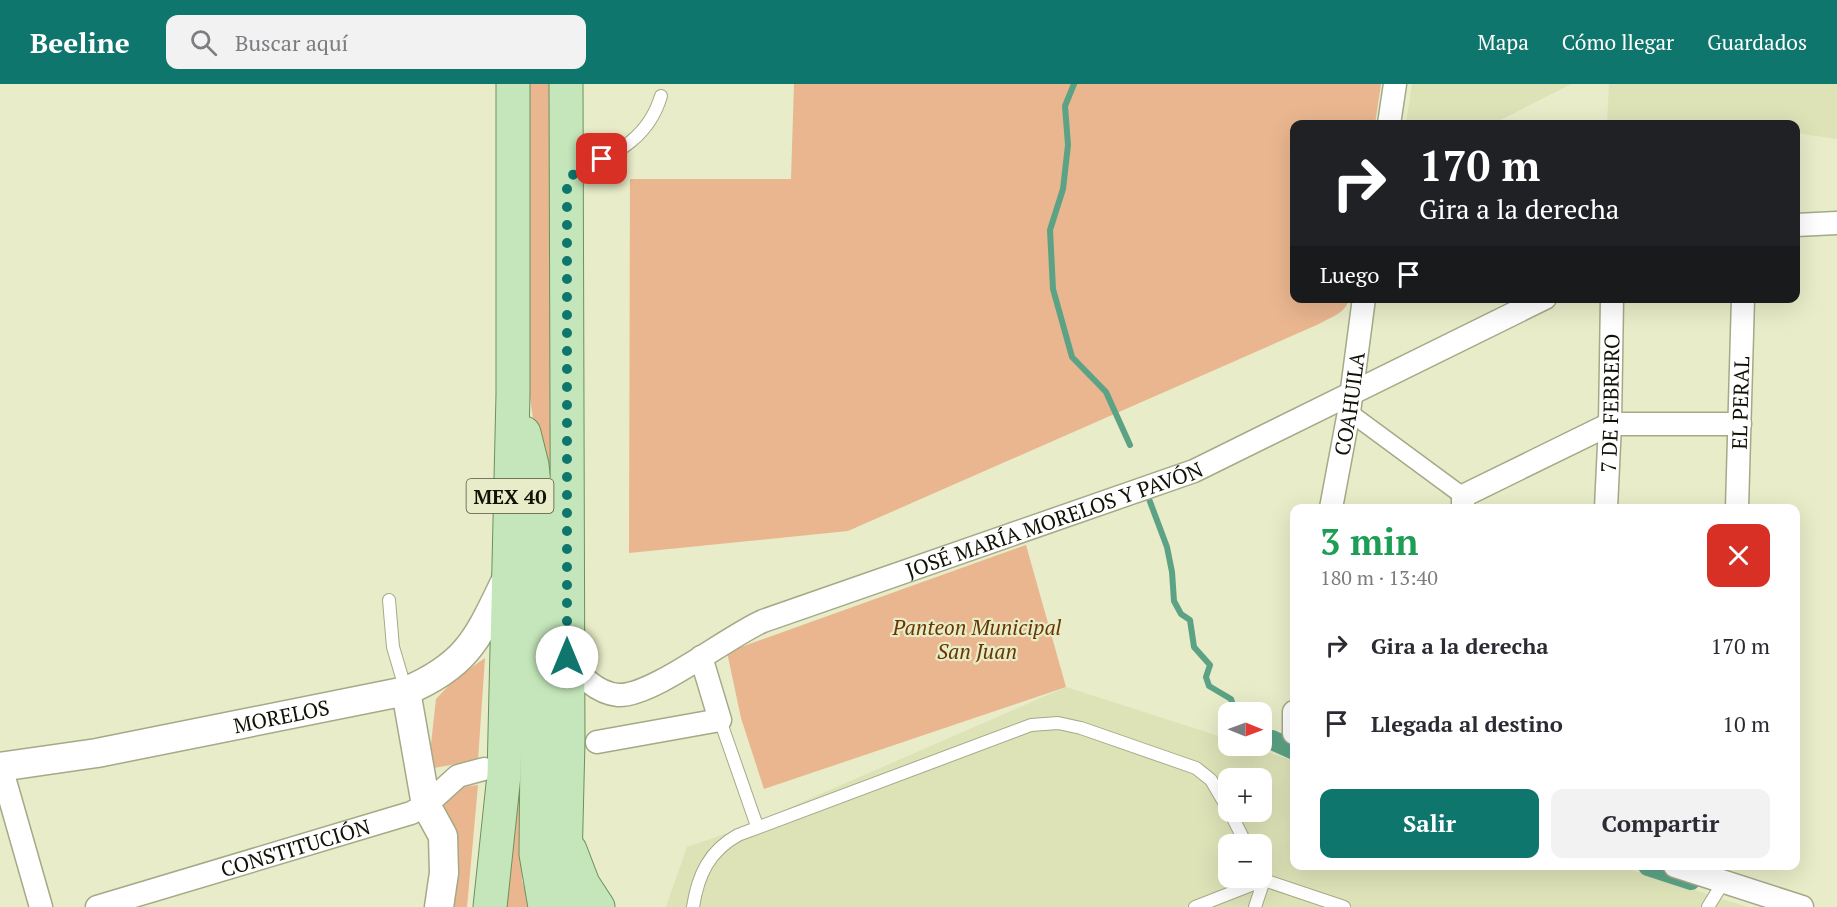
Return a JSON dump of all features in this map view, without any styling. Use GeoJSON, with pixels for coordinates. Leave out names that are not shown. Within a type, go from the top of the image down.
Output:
{"type":"FeatureCollection","features":[{"type":"Feature","properties":{"kind":"main road","name":"MEX 40"},"geometry":{"type":"LineString","coordinates":[[489,907],[504,775],[513,394],[513,84]]}},
{"type":"Feature","properties":{"kind":"main road","name":"MEX 40"},"geometry":{"type":"LineString","coordinates":[[564,907],[567,657],[566,84]]}},
{"type":"Feature","properties":{"kind":"main road"},"geometry":{"type":"LineString","coordinates":[[513,394],[532,465],[539,534],[536,854],[544,907]]}},
{"type":"Feature","properties":{"kind":"main road"},"geometry":{"type":"LineString","coordinates":[[566,835],[583,884],[598,907]]}},
{"type":"Feature","properties":{"kind":"street"},"geometry":{"type":"LineString","coordinates":[[1390,120],[1395,84]]}},
{"type":"Feature","properties":{"kind":"street"},"geometry":{"type":"LineString","coordinates":[[1800,225],[1837,223]]}},
{"type":"Feature","properties":{"kind":"street","name":"COAHUILA"},"geometry":{"type":"LineString","coordinates":[[1332,504],[1350,402],[1363,303]]}},
{"type":"Feature","properties":{"kind":"street","name":"JOSÉ MARÍA MORELOS Y PAVÓN"},"geometry":{"type":"LineString","coordinates":[[567,657],[588,682],[619,695],[652,685],[762,621],[1194,471],[1350,402],[1536,303]]}},
{"type":"Feature","properties":{"kind":"street","name":"7 DE FEBRERO"},"geometry":{"type":"LineString","coordinates":[[1606,504],[1612,303]]}},
{"type":"Feature","properties":{"kind":"street","name":"EL PERAL"},"geometry":{"type":"LineString","coordinates":[[1737,504],[1743,303]]}},
{"type":"Feature","properties":{"kind":"street"},"geometry":{"type":"LineString","coordinates":[[1350,402],[1463,502],[1610,424],[1740,424]]}},
{"type":"Feature","properties":{"kind":"street","name":"MORELOS"},"geometry":{"type":"LineString","coordinates":[[1,767],[142,745],[406,691],[434,679],[460,660],[479,635],[507,576]]}},
{"type":"Feature","properties":{"kind":"street"},"geometry":{"type":"LineString","coordinates":[[597,742],[720,720],[701,657]]}},
{"type":"Feature","properties":{"kind":"street"},"geometry":{"type":"LineString","coordinates":[[406,691],[426,805],[443,836],[444,873],[439,907]]}},
{"type":"Feature","properties":{"kind":"street"},"geometry":{"type":"LineString","coordinates":[[1,767],[41,907]]}},
{"type":"Feature","properties":{"kind":"street","name":"CONSTITUCIÓN"},"geometry":{"type":"LineString","coordinates":[[97,907],[411,813],[426,805],[458,776],[484,769]]}},
{"type":"Feature","properties":{"kind":"street"},"geometry":{"type":"LineString","coordinates":[[1704,870],[1725,873],[1802,907]]}},
{"type":"Feature","properties":{"kind":"lane"},"geometry":{"type":"LineString","coordinates":[[567,178],[620,149],[643,132],[655,116],[661,96]]}},
{"type":"Feature","properties":{"kind":"lane"},"geometry":{"type":"LineString","coordinates":[[389,600],[393,647],[406,691]]}},
{"type":"Feature","properties":{"kind":"lane"},"geometry":{"type":"LineString","coordinates":[[720,720],[757,826]]}},
{"type":"Feature","properties":{"kind":"lane"},"geometry":{"type":"LineString","coordinates":[[693,907],[697,882],[708,861],[722,844],[757,826],[1031,725],[1058,723],[1082,728],[1196,768],[1211,780],[1218,792]]}},
{"type":"Feature","properties":{"kind":"lane"},"geometry":{"type":"LineString","coordinates":[[1708,907],[1725,873]]}},
{"type":"Feature","properties":{"kind":"lane"},"geometry":{"type":"LineString","coordinates":[[1272,880],[1344,907]]}},
{"type":"Feature","properties":{"kind":"lane"},"geometry":{"type":"LineString","coordinates":[[1195,907],[1238,888]]}},
{"type":"Feature","properties":{"kind":"lane"},"geometry":{"type":"LineString","coordinates":[[1256,907],[1260,888]]}},
{"type":"Feature","properties":{"kind":"shaded area"},"geometry":{"type":"Polygon","coordinates":[[[1412,84],[1571,84],[1501,120],[1407,120],[1412,84]]]}},
{"type":"Feature","properties":{"kind":"shaded area"},"geometry":{"type":"Polygon","coordinates":[[[1609,84],[1837,84],[1837,139],[1800,134],[1800,120],[1607,120],[1609,84]]]}},
{"type":"Feature","properties":{"kind":"shaded area"},"geometry":{"type":"Polygon","coordinates":[[[1066,687],[1218,736],[1218,756],[1272,756],[1272,754],[1290,760],[1290,870],[1632,870],[1748,907],[666,907],[687,847],[745,827],[1066,687]]]}},
{"type":"Feature","properties":{"kind":"green space"},"geometry":{"type":"Polygon","coordinates":[[[527,84],[555,84],[557,499],[545,502],[527,377],[527,84]]]}},
{"type":"Feature","properties":{"kind":"green space"},"geometry":{"type":"Polygon","coordinates":[[[794,84],[1381,84],[1376,120],[1290,120],[1290,303],[1347,303],[1337,314],[1319,324],[848,531],[629,553],[630,179],[791,179],[794,84]]]}},
{"type":"Feature","properties":{"kind":"green space","name":"Panteon Municipal San Juan"},"geometry":{"type":"Polygon","coordinates":[[[1026,545],[1066,687],[764,789],[741,718],[727,652],[1026,545]]]}},
{"type":"Feature","properties":{"kind":"green space"},"geometry":{"type":"Polygon","coordinates":[[[527,604],[521,848],[522,881],[531,907],[500,907],[527,604]]]}},
{"type":"Feature","properties":{"kind":"green space"},"geometry":{"type":"Polygon","coordinates":[[[485,658],[478,760],[434,768],[430,753],[436,699],[455,679],[485,658]]]}},
{"type":"Feature","properties":{"kind":"green space"},"geometry":{"type":"Polygon","coordinates":[[[478,785],[467,907],[446,907],[456,830],[437,811],[458,789],[478,785]]]}},
{"type":"Feature","properties":{"kind":"waterway"},"geometry":{"type":"LineString","coordinates":[[1074,84],[1065,106],[1068,145],[1063,189],[1050,230],[1053,289],[1072,357],[1106,392],[1130,445]]}},
{"type":"Feature","properties":{"kind":"waterway"},"geometry":{"type":"LineString","coordinates":[[1149,499],[1167,547],[1174,601],[1181,614],[1190,620],[1194,647],[1210,665],[1206,677],[1209,686],[1231,699],[1232,702]]}},
{"type":"Feature","properties":{"kind":"waterway"},"geometry":{"type":"LineString","coordinates":[[1272,740],[1290,748]]}},
{"type":"Feature","properties":{"kind":"waterway"},"geometry":{"type":"LineString","coordinates":[[1660,870],[1691,880]]}},
{"type":"Feature","properties":{"kind":"route"},"geometry":{"type":"LineString","coordinates":[[567,657],[567,178],[602,159]]}}]}
